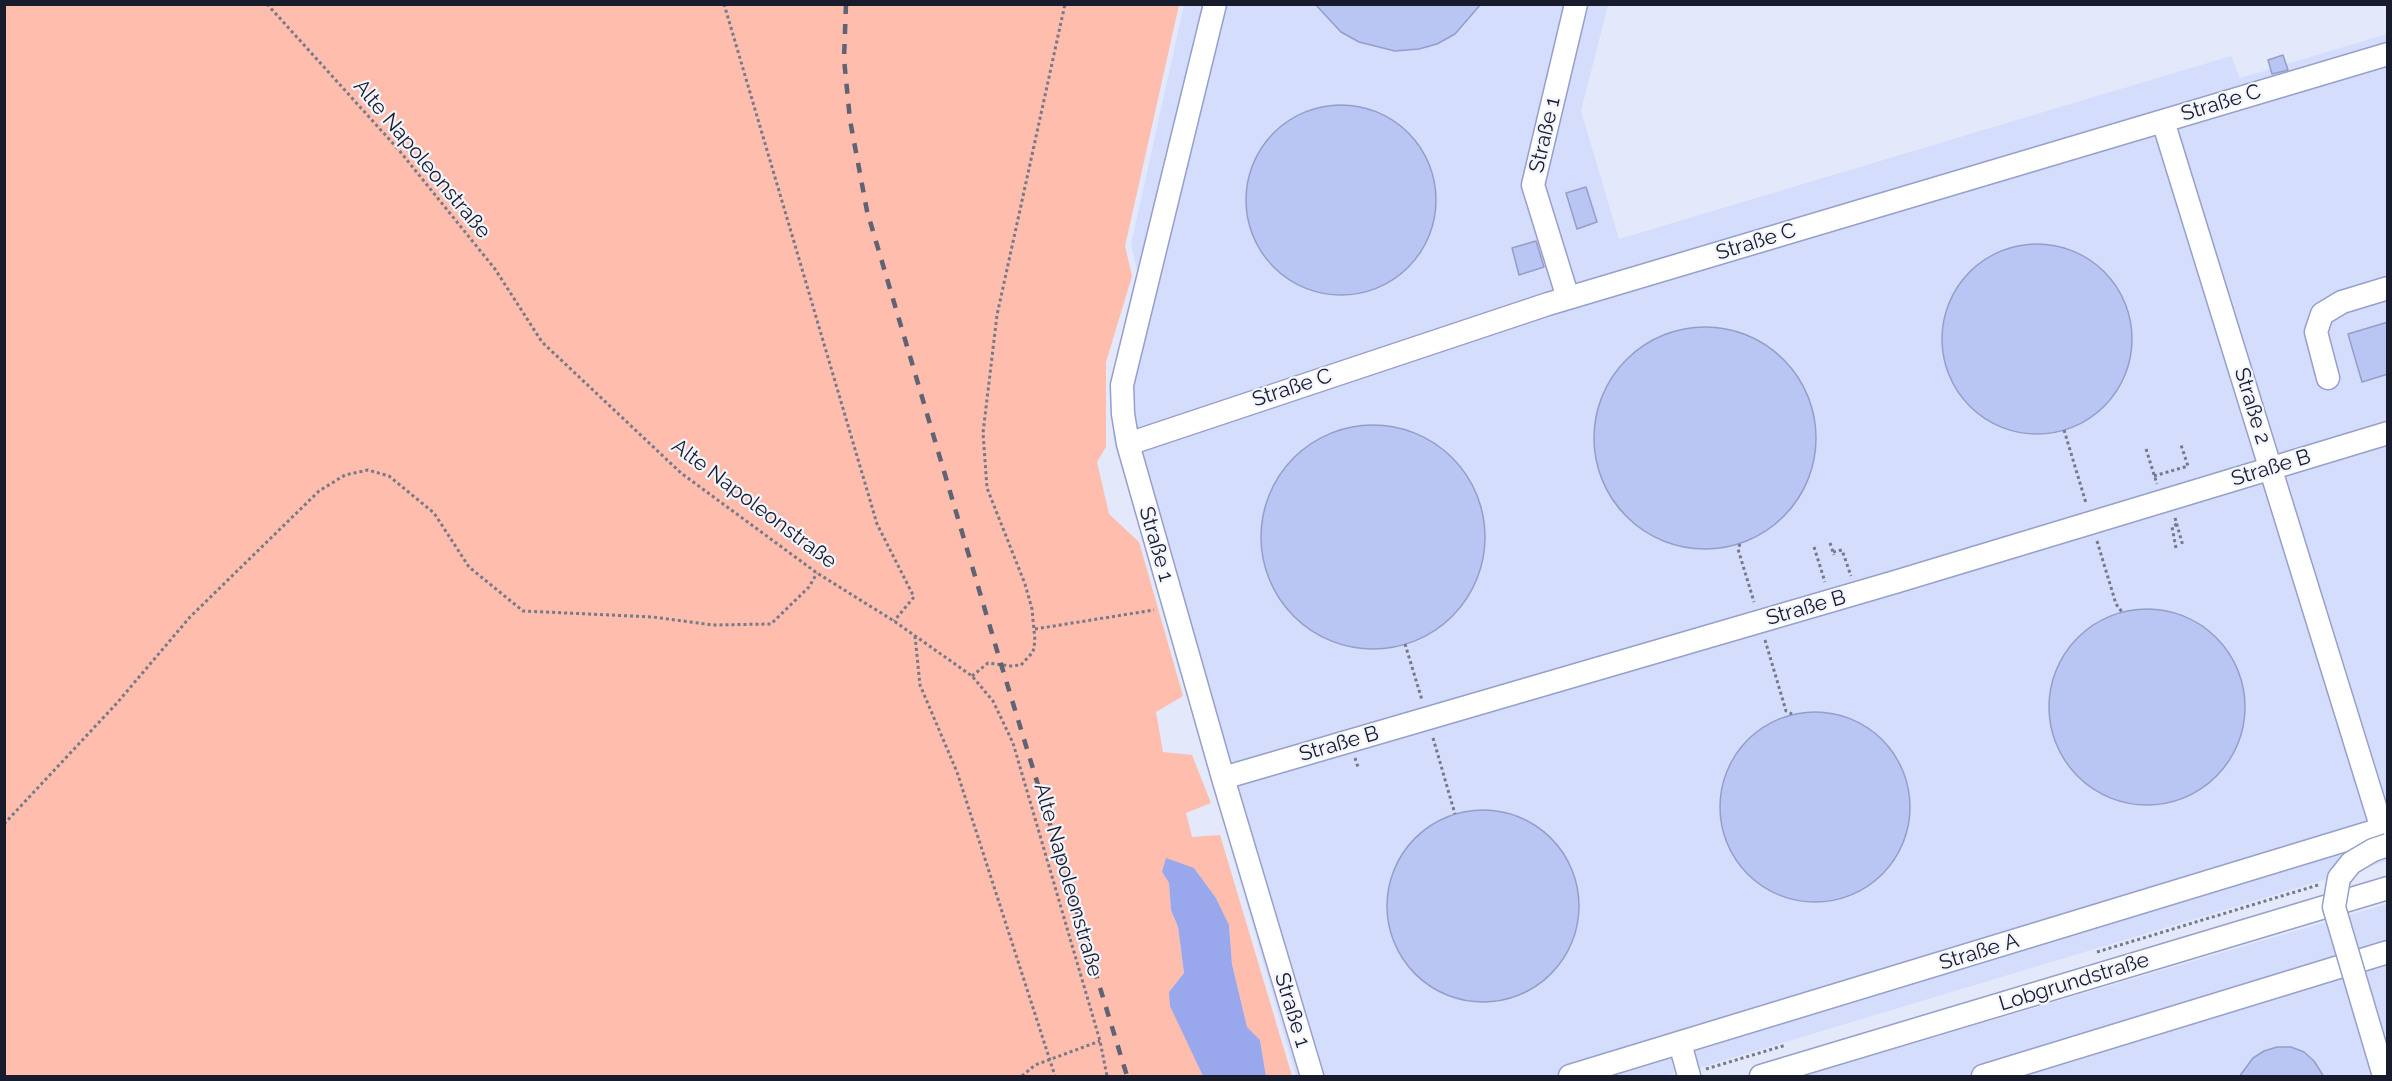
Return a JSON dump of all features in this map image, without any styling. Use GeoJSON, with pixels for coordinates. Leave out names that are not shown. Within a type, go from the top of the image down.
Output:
{"type":"FeatureCollection","features":[{"type":"Feature","properties":{"kind":"street","name":"Straße 1"},"geometry":{"type":"LineString","coordinates":[[1215,4],[1122,385],[1128,444],[1222,778],[1312,1077]]}},
{"type":"Feature","properties":{"kind":"street","name":"Straße 1"},"geometry":{"type":"LineString","coordinates":[[1568,298],[1533,184],[1576,4]]}},
{"type":"Feature","properties":{"kind":"street","name":"Straße C"},"geometry":{"type":"LineString","coordinates":[[1128,444],[1568,298],[2388,54]]}},
{"type":"Feature","properties":{"kind":"street","name":"Straße 2"},"geometry":{"type":"LineString","coordinates":[[2163,121],[2386,834]]}},
{"type":"Feature","properties":{"kind":"street"},"geometry":{"type":"LineString","coordinates":[[2328,378],[2316,332],[2322,314],[2342,302],[2388,288]]}},
{"type":"Feature","properties":{"kind":"street","name":"Straße B"},"geometry":{"type":"LineString","coordinates":[[1222,778],[1895,582],[2388,433]]}},
{"type":"Feature","properties":{"kind":"street"},"geometry":{"type":"LineString","coordinates":[[2384,1077],[2334,907],[2339,878],[2351,863],[2373,850],[2386,834]]}},
{"type":"Feature","properties":{"kind":"street","name":"Straße A"},"geometry":{"type":"LineString","coordinates":[[1570,1077],[2386,834]]}},
{"type":"Feature","properties":{"kind":"street","name":"Lobgrundstraße"},"geometry":{"type":"LineString","coordinates":[[1761,1077],[2388,888]]}},
{"type":"Feature","properties":{"kind":"street"},"geometry":{"type":"LineString","coordinates":[[1983,1077],[2388,952]]}},
{"type":"Feature","properties":{"kind":"street"},"geometry":{"type":"LineString","coordinates":[[1680,1043],[1689,1076]]}},
{"type":"Feature","properties":{"kind":"path","name":"Alte Napoleonstraße"},"geometry":{"type":"LineString","coordinates":[[267,4],[405,158],[495,269],[542,342],[681,473],[817,573],[894,621],[972,676],[993,701],[1013,743],[1100,1041],[1107,1077]]}},
{"type":"Feature","properties":{"kind":"path"},"geometry":{"type":"LineString","coordinates":[[724,4],[877,524],[914,597],[894,621]]}},
{"type":"Feature","properties":{"kind":"path"},"geometry":{"type":"LineString","coordinates":[[972,676],[988,663],[1016,666],[1027,661],[1033,652],[1035,629],[1032,609],[1025,584],[987,488],[983,433],[999,304],[1065,4]]}},
{"type":"Feature","properties":{"kind":"path"},"geometry":{"type":"LineString","coordinates":[[2064,430],[2086,504]]}},
{"type":"Feature","properties":{"kind":"path"},"geometry":{"type":"LineString","coordinates":[[2146,448],[2154,475],[2188,466],[2181,445]]}},
{"type":"Feature","properties":{"kind":"path"},"geometry":{"type":"LineString","coordinates":[[4,824],[117,703],[190,617],[319,491],[345,475],[368,470],[389,476],[434,513],[469,567],[523,611],[653,617],[713,625],[771,624],[809,586],[817,573]]}},
{"type":"Feature","properties":{"kind":"path"},"geometry":{"type":"LineString","coordinates":[[2176,548],[2172,527],[2177,525],[2183,546]]}},
{"type":"Feature","properties":{"kind":"path"},"geometry":{"type":"LineString","coordinates":[[2097,538],[2116,604],[2122,612]]}},
{"type":"Feature","properties":{"kind":"path"},"geometry":{"type":"LineString","coordinates":[[1830,543],[1834,554],[1842,550],[1849,572]]}},
{"type":"Feature","properties":{"kind":"path"},"geometry":{"type":"LineString","coordinates":[[1740,544],[1738,549],[1753,598]]}},
{"type":"Feature","properties":{"kind":"path"},"geometry":{"type":"LineString","coordinates":[[1814,547],[1822,574]]}},
{"type":"Feature","properties":{"kind":"path"},"geometry":{"type":"LineString","coordinates":[[1035,629],[1160,609]]}},
{"type":"Feature","properties":{"kind":"path"},"geometry":{"type":"LineString","coordinates":[[915,636],[920,685],[957,772],[1054,1077]]}},
{"type":"Feature","properties":{"kind":"path"},"geometry":{"type":"LineString","coordinates":[[1764,636],[1786,711],[1792,714]]}},
{"type":"Feature","properties":{"kind":"path"},"geometry":{"type":"LineString","coordinates":[[1405,644],[1423,705]]}},
{"type":"Feature","properties":{"kind":"path"},"geometry":{"type":"LineString","coordinates":[[1431,730],[1455,814]]}},
{"type":"Feature","properties":{"kind":"path"},"geometry":{"type":"LineString","coordinates":[[2096,953],[2320,885]]}},
{"type":"Feature","properties":{"kind":"path"},"geometry":{"type":"LineString","coordinates":[[1022,1077],[1035,1065],[1100,1041]]}},
{"type":"Feature","properties":{"kind":"path"},"geometry":{"type":"LineString","coordinates":[[1689,1076],[1791,1044]]}},
{"type":"Feature","properties":{"kind":"shaded area"},"geometry":{"type":"Polygon","coordinates":[[[5,5],[1179,5],[1125,246],[1132,276],[1106,362],[1106,447],[1097,462],[1109,514],[1139,542],[1183,696],[1156,712],[1163,752],[1192,755],[1211,803],[1186,813],[1192,837],[1220,835],[1292,1076],[1266,1076],[1260,1040],[1247,1027],[1232,964],[1229,925],[1216,898],[1194,868],[1162,872],[1169,883],[1171,910],[1178,927],[1184,973],[1169,992],[1203,1076],[5,1076],[5,5]]]}},
{"type":"Feature","properties":{"kind":"shaded area"},"geometry":{"type":"Polygon","coordinates":[[[1184,5],[1608,5],[1581,111],[1619,239],[2231,56],[2240,78],[2387,34],[2387,861],[1699,1068],[1693,1062],[1676,1068],[1673,1074],[1664,1076],[1296,1076],[1113,437],[1113,380],[1139,277],[1131,245],[1184,5]]]}},
{"type":"Feature","properties":{"kind":"shaded area"},"geometry":{"type":"Polygon","coordinates":[[[2387,904],[2387,1076],[1803,1076],[2387,904]]]}},
{"type":"Feature","properties":{"kind":"water"},"geometry":{"type":"Polygon","coordinates":[[[1166,858],[1194,868],[1216,898],[1229,925],[1232,964],[1247,1027],[1260,1040],[1266,1076],[1203,1076],[1170,1006],[1169,992],[1184,973],[1178,927],[1171,910],[1169,883],[1162,872],[1166,858]]]}},
{"type":"Feature","properties":{"kind":"building"},"geometry":{"type":"Polygon","coordinates":[[[1315,4],[1481,4],[1455,34],[1437,44],[1419,49],[1395,51],[1359,42],[1341,32],[1315,4]]]}},
{"type":"Feature","properties":{"kind":"building"},"geometry":{"type":"Polygon","coordinates":[[[2283,55],[2288,70],[2272,74],[2268,60],[2283,55]]]}},
{"type":"Feature","properties":{"kind":"building"},"geometry":{"type":"Polygon","coordinates":[[[1332,105],[1350,105],[1386,116],[1408,133],[1420,147],[1429,164],[1436,200],[1429,236],[1420,253],[1408,267],[1386,284],[1369,291],[1350,295],[1332,295],[1296,284],[1274,267],[1262,253],[1250,228],[1246,209],[1246,191],[1257,155],[1274,133],[1288,121],[1313,109],[1332,105]]]}},
{"type":"Feature","properties":{"kind":"building"},"geometry":{"type":"Polygon","coordinates":[[[1586,187],[1597,222],[1577,229],[1566,193],[1586,187]]]}},
{"type":"Feature","properties":{"kind":"building"},"geometry":{"type":"Polygon","coordinates":[[[1536,241],[1544,267],[1519,275],[1512,248],[1536,241]]]}},
{"type":"Feature","properties":{"kind":"building"},"geometry":{"type":"Polygon","coordinates":[[[2028,244],[2046,244],[2082,255],[2097,265],[2111,279],[2128,311],[2132,339],[2128,367],[2121,384],[2111,399],[2097,413],[2065,430],[2046,434],[2028,434],[1992,423],[1977,413],[1963,399],[1946,367],[1942,348],[1942,330],[1953,294],[1963,279],[1977,265],[2009,248],[2028,244]]]}},
{"type":"Feature","properties":{"kind":"building"},"geometry":{"type":"Polygon","coordinates":[[[2388,322],[2388,374],[2362,382],[2348,334],[2388,322]]]}},
{"type":"Feature","properties":{"kind":"building"},"geometry":{"type":"Polygon","coordinates":[[[1694,327],[1716,327],[1748,335],[1784,359],[1808,395],[1814,416],[1816,438],[1814,460],[1808,481],[1784,517],[1748,541],[1716,549],[1694,549],[1662,541],[1626,517],[1602,481],[1594,449],[1594,427],[1602,395],[1626,359],[1662,335],[1694,327]]]}},
{"type":"Feature","properties":{"kind":"building"},"geometry":{"type":"Polygon","coordinates":[[[1373,425],[1416,434],[1435,444],[1452,458],[1466,475],[1476,494],[1485,537],[1476,580],[1466,599],[1452,616],[1435,630],[1416,640],[1373,649],[1330,640],[1311,630],[1294,616],[1280,599],[1270,580],[1261,537],[1270,494],[1280,475],[1294,458],[1311,444],[1330,434],[1373,425]]]}},
{"type":"Feature","properties":{"kind":"building"},"geometry":{"type":"Polygon","coordinates":[[[2147,609],[2175,613],[2193,621],[2209,631],[2223,645],[2241,679],[2245,707],[2241,735],[2233,753],[2223,769],[2209,783],[2175,801],[2147,805],[2119,801],[2101,793],[2085,783],[2071,769],[2053,735],[2049,707],[2053,679],[2061,661],[2071,645],[2085,631],[2119,613],[2147,609]]]}},
{"type":"Feature","properties":{"kind":"building"},"geometry":{"type":"Polygon","coordinates":[[[1806,712],[1824,712],[1860,723],[1875,733],[1889,747],[1906,779],[1910,807],[1906,835],[1899,852],[1889,867],[1875,881],[1843,898],[1824,902],[1806,902],[1770,891],[1755,881],[1741,867],[1724,835],[1720,816],[1720,798],[1731,762],[1741,747],[1755,733],[1787,716],[1806,712]]]}},
{"type":"Feature","properties":{"kind":"building"},"geometry":{"type":"Polygon","coordinates":[[[1474,810],[1492,810],[1520,817],[1551,838],[1572,869],[1579,906],[1572,943],[1551,974],[1520,995],[1492,1002],[1474,1002],[1438,991],[1409,967],[1398,951],[1391,934],[1387,915],[1387,897],[1398,861],[1422,832],[1438,821],[1455,814],[1474,810]]]}},
{"type":"Feature","properties":{"kind":"building"},"geometry":{"type":"Polygon","coordinates":[[[2277,1047],[2291,1047],[2304,1052],[2314,1061],[2324,1077],[2239,1077],[2253,1058],[2277,1047]]]}},
{"type":"Feature","properties":{"kind":"railway"},"geometry":{"type":"LineString","coordinates":[[846,4],[844,59],[850,120],[867,211],[1001,664],[1127,1076]]}}]}
